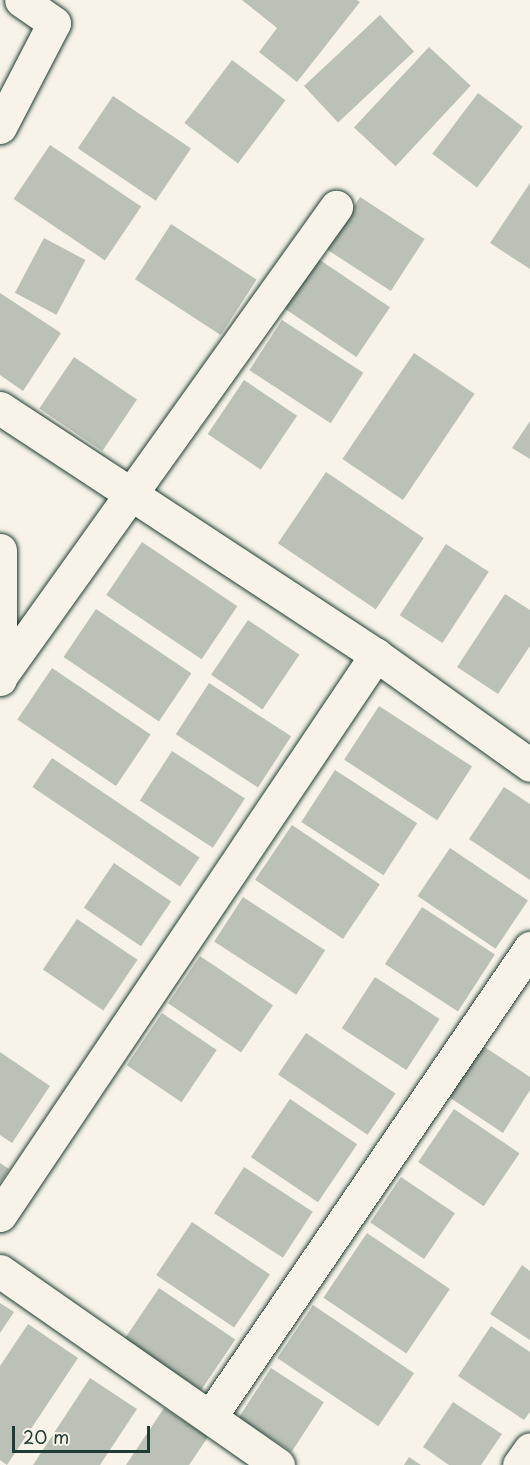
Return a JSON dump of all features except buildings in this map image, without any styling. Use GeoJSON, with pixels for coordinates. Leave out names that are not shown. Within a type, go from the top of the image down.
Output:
{"type":"FeatureCollection","features":[{"type":"Feature","properties":{"kind":"street"},"geometry":{"type":"LineString","coordinates":[[0,127],[54,23],[21,0]]}},
{"type":"Feature","properties":{"kind":"street"},"geometry":{"type":"LineString","coordinates":[[2,676],[133,496],[336,207]]}},
{"type":"Feature","properties":{"kind":"street"},"geometry":{"type":"LineString","coordinates":[[0,408],[376,656],[530,765]]}},
{"type":"Feature","properties":{"kind":"street"},"geometry":{"type":"LineString","coordinates":[[0,550],[2,676]]}},
{"type":"Feature","properties":{"kind":"street"},"geometry":{"type":"LineString","coordinates":[[0,1215],[376,656]]}},
{"type":"Feature","properties":{"kind":"street"},"geometry":{"type":"LineString","coordinates":[[210,1418],[530,948]]}},
{"type":"Feature","properties":{"kind":"street"},"geometry":{"type":"LineString","coordinates":[[0,1271],[278,1465]]}},
{"type":"Feature","properties":{"kind":"street"},"geometry":{"type":"LineString","coordinates":[[519,1465],[530,1449]]}}]}
